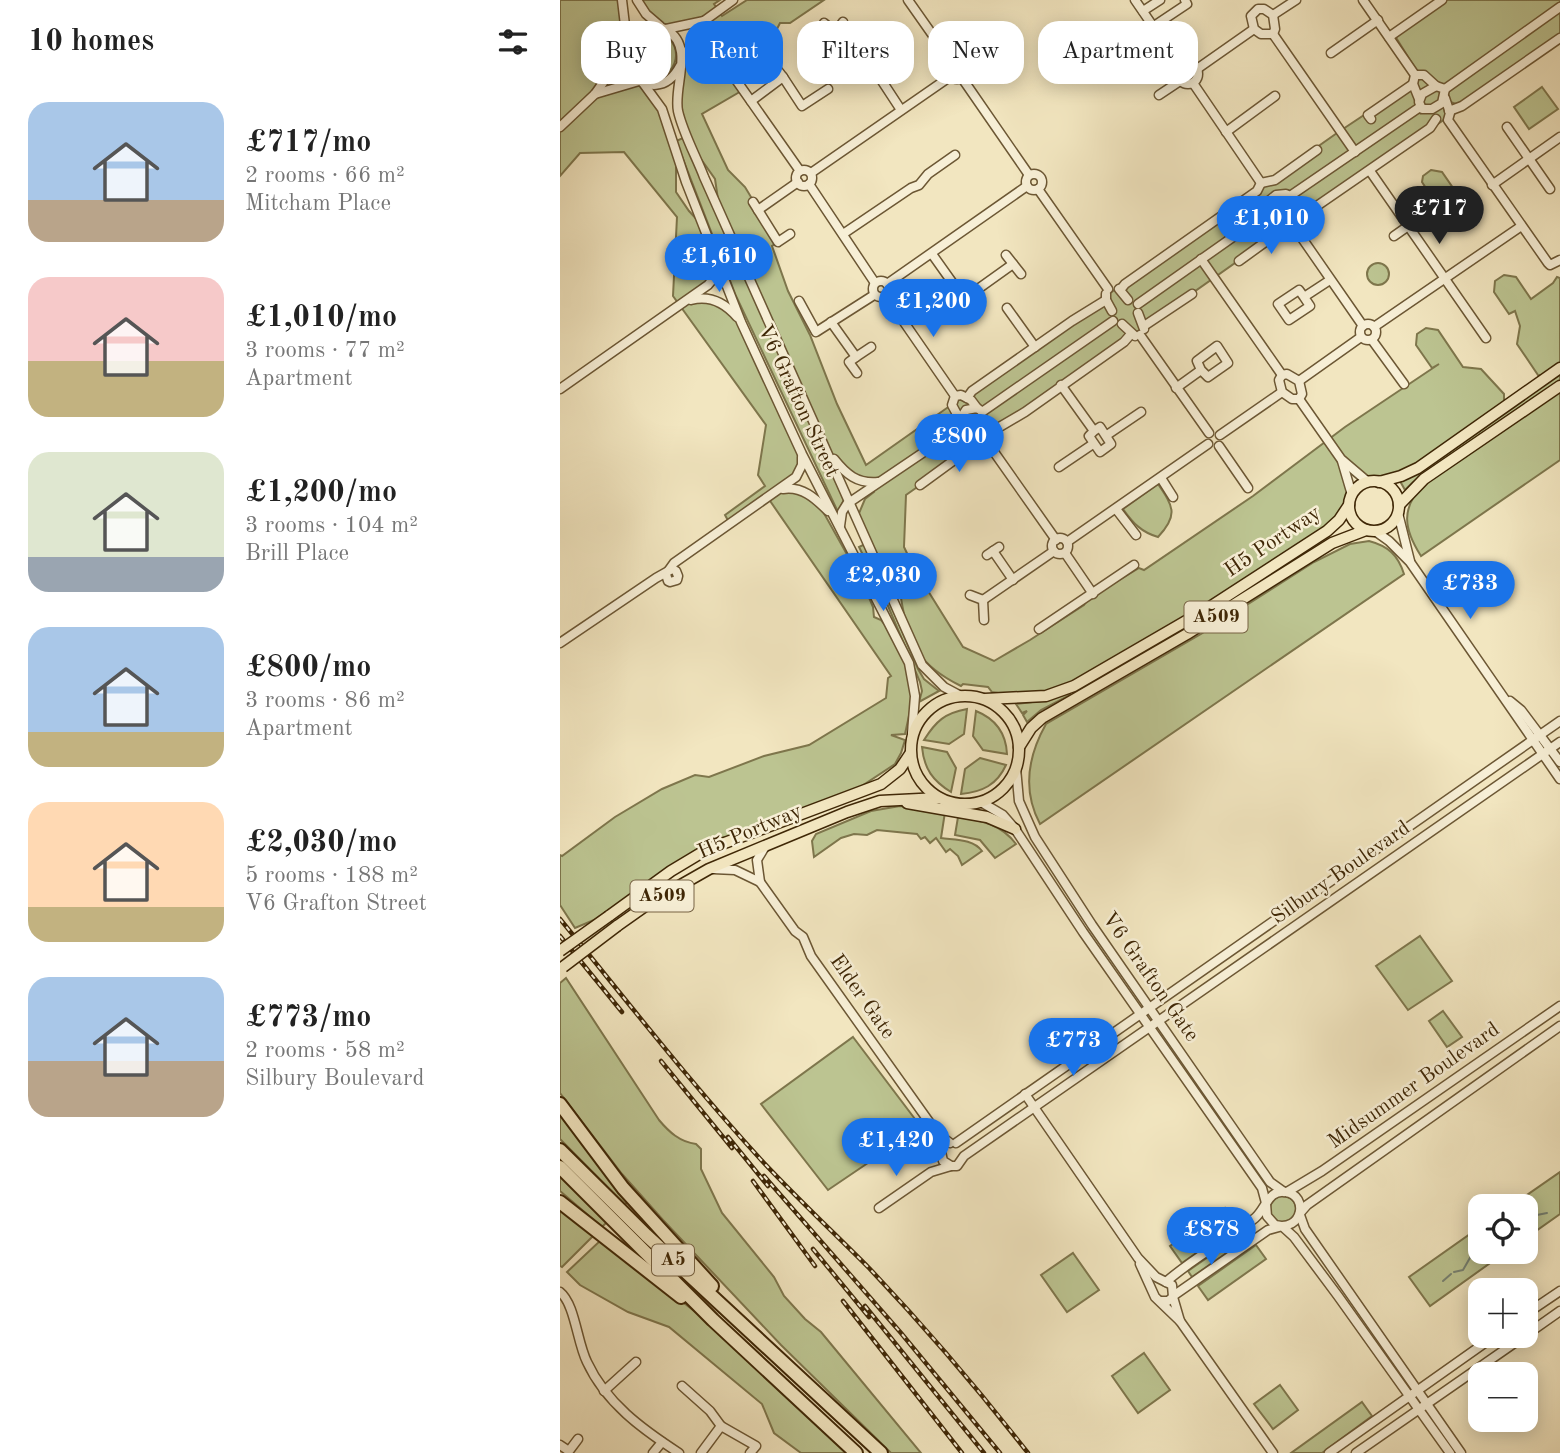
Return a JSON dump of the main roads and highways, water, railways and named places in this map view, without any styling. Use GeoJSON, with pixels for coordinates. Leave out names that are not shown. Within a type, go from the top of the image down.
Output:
{"type":"FeatureCollection","features":[{"type":"Feature","properties":{"kind":"highway"},"geometry":{"type":"LineString","coordinates":[[560,1104],[623,1188],[788,1367]]}},
{"type":"Feature","properties":{"kind":"highway","name":"A5"},"geometry":{"type":"LineString","coordinates":[[560,1150],[646,1235],[881,1453]]}},
{"type":"Feature","properties":{"kind":"highway","name":"A5"},"geometry":{"type":"LineString","coordinates":[[560,1167],[713,1320],[856,1453]]}},
{"type":"Feature","properties":{"kind":"highway"},"geometry":{"type":"LineString","coordinates":[[560,1202],[713,1320]]}},
{"type":"Feature","properties":{"kind":"main road"},"geometry":{"type":"LineString","coordinates":[[1560,368],[1418,468],[1401,476],[1356,489],[1350,500],[1353,520],[1371,531],[1390,526],[1399,509],[1424,479],[1560,386]]}},
{"type":"Feature","properties":{"kind":"main road"},"geometry":{"type":"LineString","coordinates":[[1373,482],[1393,490],[1399,509]]}},
{"type":"Feature","properties":{"kind":"main road","name":"H5 Portway"},"geometry":{"type":"LineString","coordinates":[[985,699],[1046,696],[1074,686],[1210,607],[1317,537],[1339,520],[1350,500]]}},
{"type":"Feature","properties":{"kind":"main road","name":"H5 Portway"},"geometry":{"type":"LineString","coordinates":[[1018,760],[1031,728],[1042,718],[1216,617],[1332,543],[1371,531]]}},
{"type":"Feature","properties":{"kind":"main road","name":"A509"},"geometry":{"type":"LineString","coordinates":[[911,742],[929,709],[942,700],[961,696],[985,699]]}},
{"type":"Feature","properties":{"kind":"main road"},"geometry":{"type":"LineString","coordinates":[[985,699],[1004,712],[1014,726],[1018,760]]}},
{"type":"Feature","properties":{"kind":"main road"},"geometry":{"type":"LineString","coordinates":[[911,742],[912,764],[922,784],[944,803],[1015,829]]}},
{"type":"Feature","properties":{"kind":"main road","name":"H5 Portway"},"geometry":{"type":"LineString","coordinates":[[560,951],[671,871],[706,850],[881,784],[900,769],[911,742]]}},
{"type":"Feature","properties":{"kind":"main road","name":"A509"},"geometry":{"type":"LineString","coordinates":[[965,809],[1002,790],[1018,760]]}},
{"type":"Feature","properties":{"kind":"main road","name":"H5 Portway"},"geometry":{"type":"LineString","coordinates":[[562,968],[651,902],[709,869],[880,801],[897,799],[944,803]]}},
{"type":"Feature","properties":{"kind":"waterway"},"geometry":{"type":"LineString","coordinates":[[1538,1215],[1547,1213]]}},
{"type":"Feature","properties":{"kind":"waterway"},"geometry":{"type":"LineString","coordinates":[[1454,1272],[1463,1270],[1468,1261]]}},
{"type":"Feature","properties":{"kind":"waterway"},"geometry":{"type":"LineString","coordinates":[[1443,1281],[1451,1274]]}},
{"type":"Feature","properties":{"kind":"railway"},"geometry":{"type":"LineString","coordinates":[[560,919],[711,1104],[910,1313],[1028,1453]]}},
{"type":"Feature","properties":{"kind":"railway"},"geometry":{"type":"LineString","coordinates":[[560,936],[622,1012]]}},
{"type":"Feature","properties":{"kind":"railway"},"geometry":{"type":"LineString","coordinates":[[661,1061],[732,1148]]}},
{"type":"Feature","properties":{"kind":"railway"},"geometry":{"type":"LineString","coordinates":[[728,1137],[768,1186]]}},
{"type":"Feature","properties":{"kind":"railway"},"geometry":{"type":"LineString","coordinates":[[764,1176],[901,1333],[1000,1453]]}},
{"type":"Feature","properties":{"kind":"railway"},"geometry":{"type":"LineString","coordinates":[[753,1181],[815,1266]]}},
{"type":"Feature","properties":{"kind":"railway"},"geometry":{"type":"LineString","coordinates":[[813,1249],[869,1317]]}},
{"type":"Feature","properties":{"kind":"railway"},"geometry":{"type":"LineString","coordinates":[[843,1301],[962,1453]]}},
{"type":"Feature","properties":{"kind":"railway"},"geometry":{"type":"LineString","coordinates":[[865,1306],[984,1453]]}}]}
